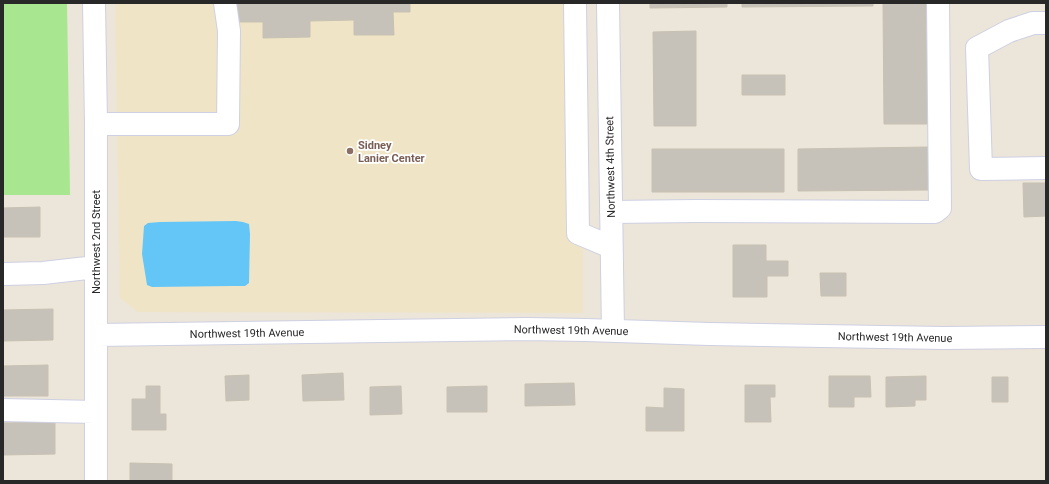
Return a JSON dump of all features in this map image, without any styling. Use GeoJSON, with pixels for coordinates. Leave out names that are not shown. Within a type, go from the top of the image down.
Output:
{"type":"FeatureCollection","features":[{"type":"Feature","properties":{"kind":"street","name":"Northwest 2nd Street"},"geometry":{"type":"LineString","coordinates":[[94,3],[96,124],[96,481]]}},
{"type":"Feature","properties":{"kind":"street"},"geometry":{"type":"LineString","coordinates":[[96,124],[228,124],[229,30],[225,3]]}},
{"type":"Feature","properties":{"kind":"street"},"geometry":{"type":"LineString","coordinates":[[575,3],[578,232],[611,247]]}},
{"type":"Feature","properties":{"kind":"street","name":"Northwest 4th Street"},"geometry":{"type":"LineString","coordinates":[[608,3],[612,331]]}},
{"type":"Feature","properties":{"kind":"street"},"geometry":{"type":"LineString","coordinates":[[611,212],[935,212],[940,208],[938,3]]}},
{"type":"Feature","properties":{"kind":"street"},"geometry":{"type":"LineString","coordinates":[[1046,23],[1033,23],[1009,31],[977,48],[981,169],[1046,168]]}},
{"type":"Feature","properties":{"kind":"street"},"geometry":{"type":"LineString","coordinates":[[4,274],[43,273],[96,267]]}},
{"type":"Feature","properties":{"kind":"street","name":"Northwest 19th Avenue"},"geometry":{"type":"LineString","coordinates":[[96,335],[526,329],[943,338],[1046,337]]}},
{"type":"Feature","properties":{"kind":"street"},"geometry":{"type":"LineString","coordinates":[[3,410],[96,412]]}},
{"type":"Feature","properties":{"kind":"shaded area","name":"Sidney Lanier Center"},"geometry":{"type":"Polygon","coordinates":[[[115,3],[583,3],[583,313],[138,312],[120,298],[115,3]]]}},
{"type":"Feature","properties":{"kind":"green space"},"geometry":{"type":"Polygon","coordinates":[[[3,3],[67,3],[70,195],[3,195],[3,3]]]}},
{"type":"Feature","properties":{"kind":"water"},"geometry":{"type":"Polygon","coordinates":[[[236,221],[249,224],[249,283],[245,286],[152,287],[147,285],[142,254],[144,226],[148,223],[236,221]]]}},
{"type":"Feature","properties":{"kind":"building"},"geometry":{"type":"Polygon","coordinates":[[[234,3],[410,3],[410,12],[393,12],[394,35],[354,35],[354,20],[310,21],[310,37],[263,38],[263,22],[234,22],[234,3]]]}},
{"type":"Feature","properties":{"kind":"building"},"geometry":{"type":"Polygon","coordinates":[[[650,3],[727,3],[727,7],[650,8],[650,3]]]}},
{"type":"Feature","properties":{"kind":"building"},"geometry":{"type":"Polygon","coordinates":[[[742,3],[873,3],[873,6],[742,7],[742,3]]]}},
{"type":"Feature","properties":{"kind":"building"},"geometry":{"type":"Polygon","coordinates":[[[883,3],[926,3],[927,124],[884,124],[883,3]]]}},
{"type":"Feature","properties":{"kind":"building"},"geometry":{"type":"Polygon","coordinates":[[[696,31],[696,126],[654,126],[653,32],[696,31]]]}},
{"type":"Feature","properties":{"kind":"building"},"geometry":{"type":"Polygon","coordinates":[[[742,75],[785,75],[785,95],[742,95],[742,75]]]}},
{"type":"Feature","properties":{"kind":"building"},"geometry":{"type":"Polygon","coordinates":[[[929,147],[929,190],[798,191],[798,149],[929,147]]]}},
{"type":"Feature","properties":{"kind":"building"},"geometry":{"type":"Polygon","coordinates":[[[652,149],[784,149],[784,192],[652,192],[652,149]]]}},
{"type":"Feature","properties":{"kind":"building"},"geometry":{"type":"Polygon","coordinates":[[[1023,183],[1046,183],[1046,216],[1024,217],[1023,183]]]}},
{"type":"Feature","properties":{"kind":"building"},"geometry":{"type":"Polygon","coordinates":[[[40,207],[40,237],[3,237],[3,208],[40,207]]]}},
{"type":"Feature","properties":{"kind":"building"},"geometry":{"type":"Polygon","coordinates":[[[733,245],[766,245],[766,261],[788,261],[788,276],[767,276],[767,297],[733,297],[733,245]]]}},
{"type":"Feature","properties":{"kind":"building"},"geometry":{"type":"Polygon","coordinates":[[[820,273],[846,273],[846,296],[821,296],[820,273]]]}},
{"type":"Feature","properties":{"kind":"building"},"geometry":{"type":"Polygon","coordinates":[[[53,309],[53,340],[3,341],[3,310],[53,309]]]}},
{"type":"Feature","properties":{"kind":"building"},"geometry":{"type":"Polygon","coordinates":[[[48,365],[48,396],[3,396],[3,366],[48,365]]]}},
{"type":"Feature","properties":{"kind":"building"},"geometry":{"type":"Polygon","coordinates":[[[343,373],[344,400],[303,401],[302,375],[343,373]]]}},
{"type":"Feature","properties":{"kind":"building"},"geometry":{"type":"Polygon","coordinates":[[[249,375],[249,400],[226,401],[225,376],[249,375]]]}},
{"type":"Feature","properties":{"kind":"building"},"geometry":{"type":"Polygon","coordinates":[[[829,376],[870,376],[871,397],[854,397],[854,407],[829,407],[829,376]]]}},
{"type":"Feature","properties":{"kind":"building"},"geometry":{"type":"Polygon","coordinates":[[[926,376],[926,400],[915,400],[915,406],[886,407],[886,377],[926,376]]]}},
{"type":"Feature","properties":{"kind":"building"},"geometry":{"type":"Polygon","coordinates":[[[992,377],[1008,377],[1008,402],[992,402],[992,377]]]}},
{"type":"Feature","properties":{"kind":"building"},"geometry":{"type":"Polygon","coordinates":[[[574,383],[575,405],[525,406],[525,384],[574,383]]]}},
{"type":"Feature","properties":{"kind":"building"},"geometry":{"type":"Polygon","coordinates":[[[745,385],[775,385],[775,397],[770,397],[771,422],[745,422],[745,385]]]}},
{"type":"Feature","properties":{"kind":"building"},"geometry":{"type":"Polygon","coordinates":[[[146,386],[160,386],[160,414],[166,414],[166,430],[132,430],[132,399],[146,399],[146,386]]]}},
{"type":"Feature","properties":{"kind":"building"},"geometry":{"type":"Polygon","coordinates":[[[401,386],[402,414],[370,415],[370,387],[401,386]]]}},
{"type":"Feature","properties":{"kind":"building"},"geometry":{"type":"Polygon","coordinates":[[[487,386],[487,412],[447,412],[447,387],[487,386]]]}},
{"type":"Feature","properties":{"kind":"building"},"geometry":{"type":"Polygon","coordinates":[[[664,388],[684,389],[684,431],[646,431],[646,407],[664,408],[664,388]]]}},
{"type":"Feature","properties":{"kind":"building"},"geometry":{"type":"Polygon","coordinates":[[[55,422],[55,454],[3,455],[3,423],[55,422]]]}},
{"type":"Feature","properties":{"kind":"building"},"geometry":{"type":"Polygon","coordinates":[[[130,463],[172,464],[172,481],[130,481],[130,463]]]}},
{"type":"Feature","properties":{"kind":"place","name":"Sidney Lanier Center"},"geometry":{"type":"Point","coordinates":[350,151]}}]}
